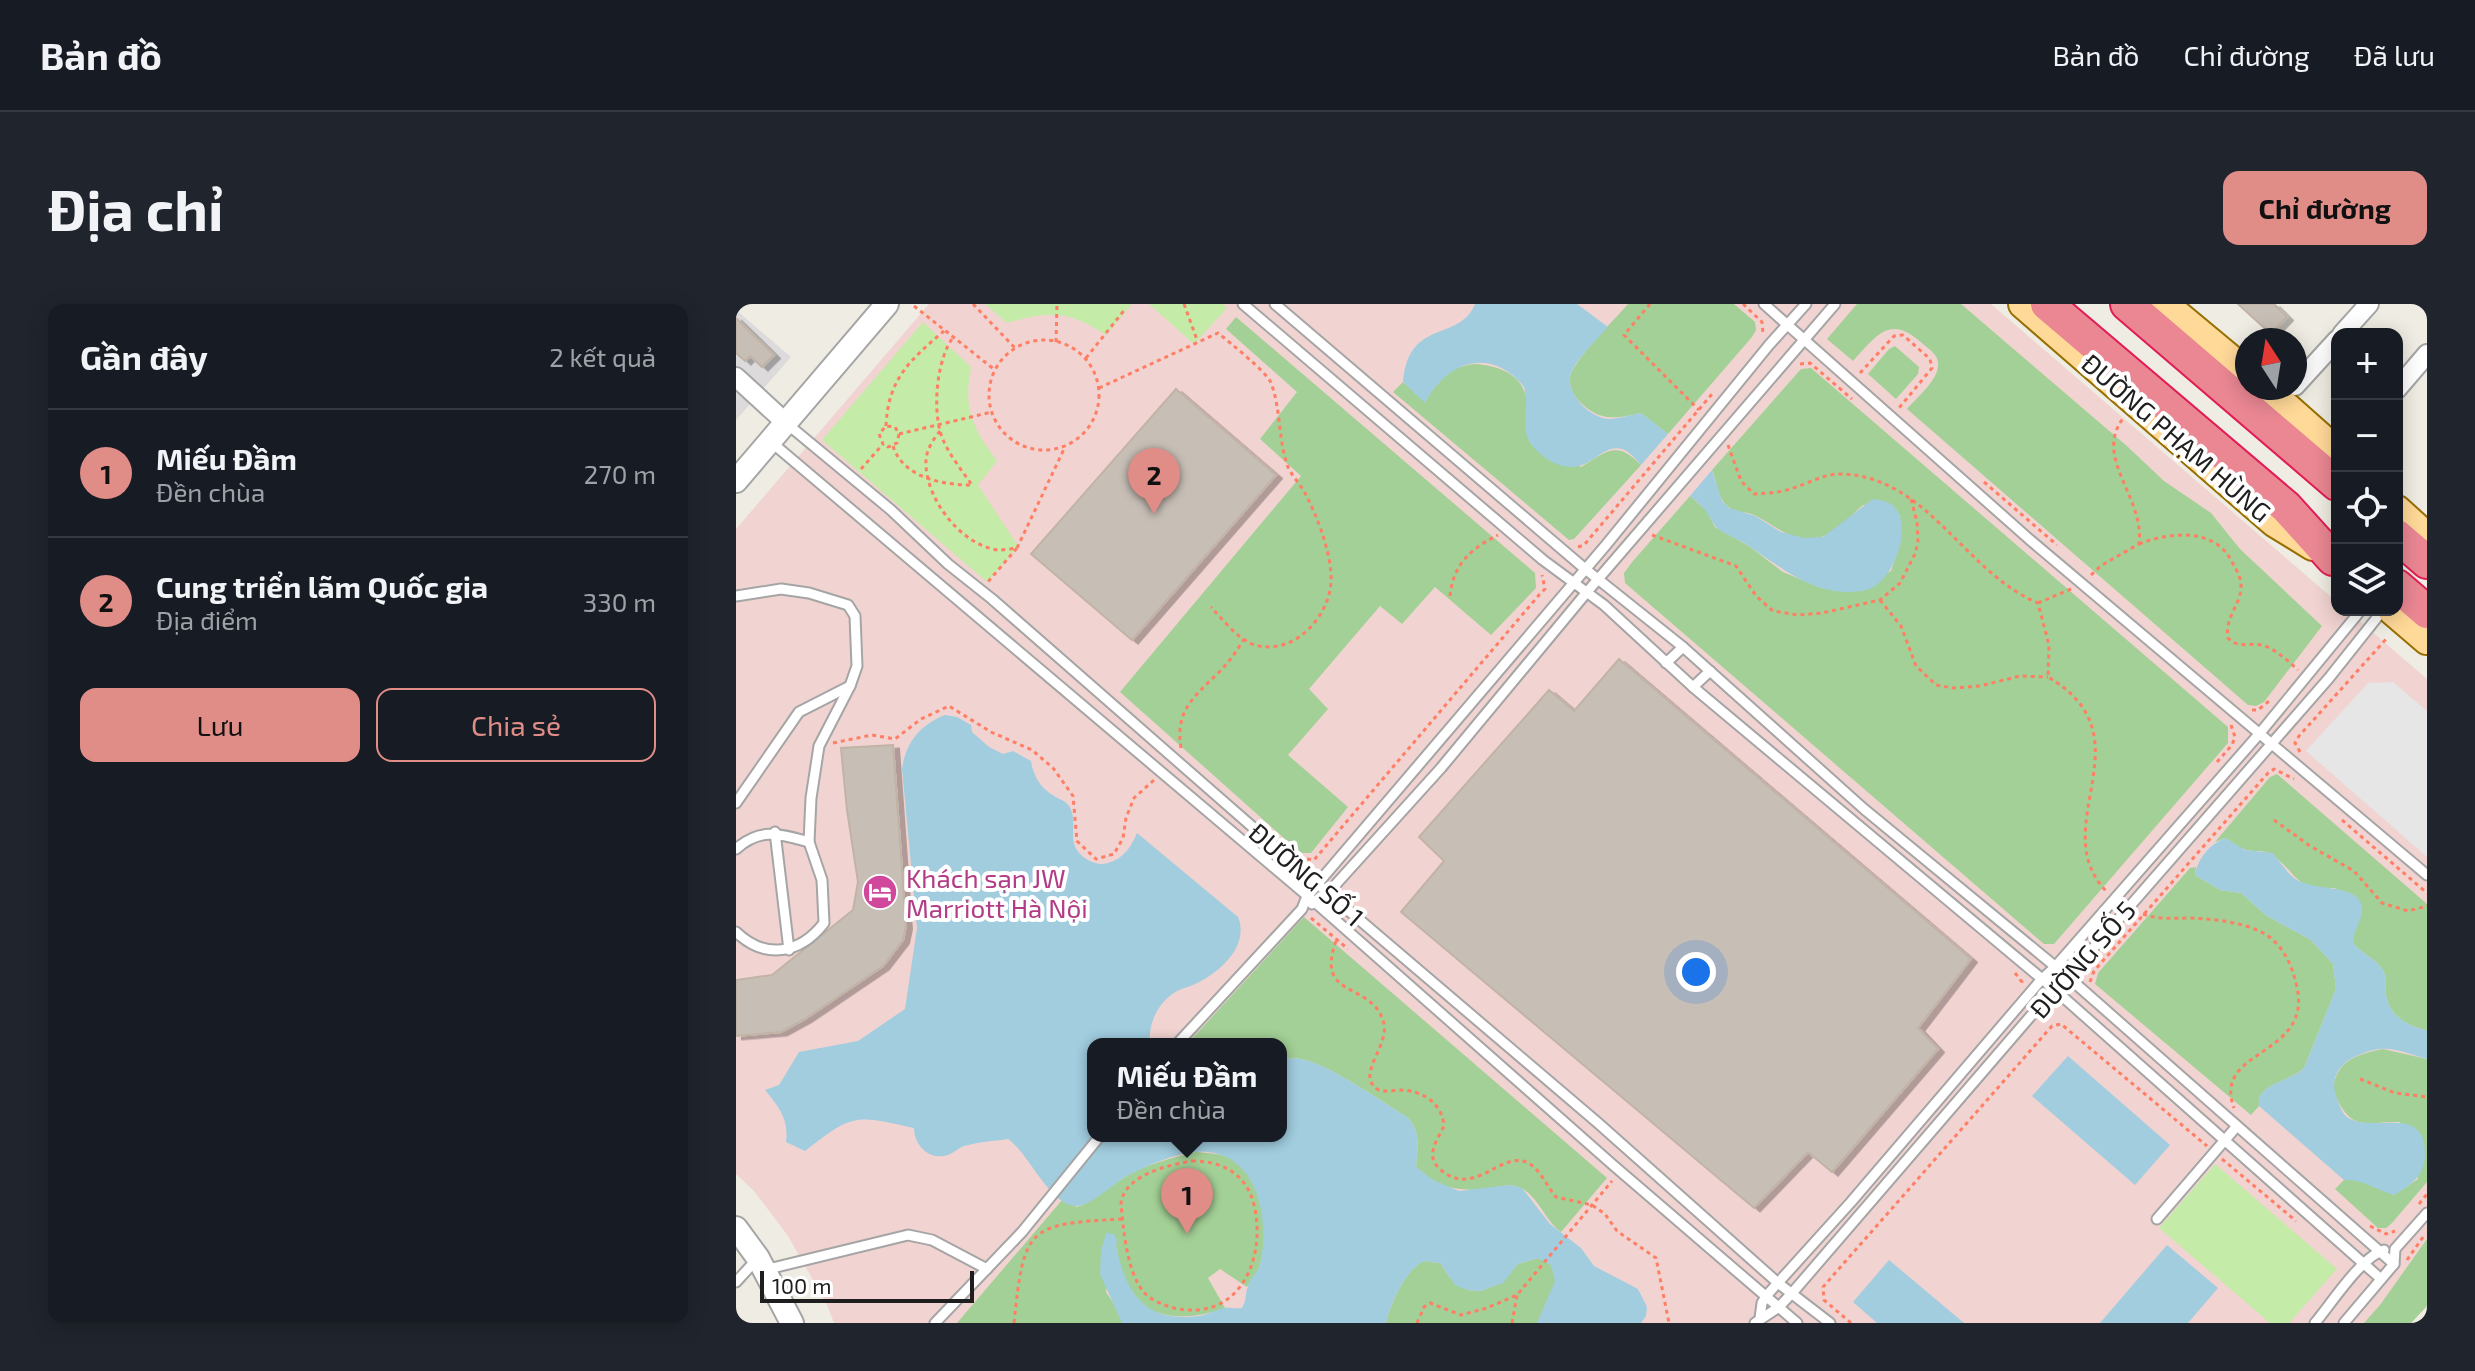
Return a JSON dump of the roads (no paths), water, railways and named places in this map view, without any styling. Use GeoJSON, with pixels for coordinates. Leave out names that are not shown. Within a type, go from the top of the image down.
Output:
{"type":"FeatureCollection","features":[{"type":"Feature","properties":{"kind":"highway"},"geometry":{"type":"LineString","coordinates":[[2047,304],[2331,548]]}},
{"type":"Feature","properties":{"kind":"highway"},"geometry":{"type":"LineString","coordinates":[[2068,304],[2331,547]]}},
{"type":"Feature","properties":{"kind":"highway"},"geometry":{"type":"LineString","coordinates":[[2127,304],[2331,479]]}},
{"type":"Feature","properties":{"kind":"highway"},"geometry":{"type":"LineString","coordinates":[[2148,304],[2235,376]]}},
{"type":"Feature","properties":{"kind":"highway"},"geometry":{"type":"LineString","coordinates":[[2264,400],[2331,456]]}},
{"type":"Feature","properties":{"kind":"highway"},"geometry":{"type":"LineString","coordinates":[[2404,522],[2427,562]]}},
{"type":"Feature","properties":{"kind":"highway"},"geometry":{"type":"LineString","coordinates":[[2403,591],[2427,612]]}},
{"type":"Feature","properties":{"kind":"main road","name":"ĐƯỜNG PHẠM HÙNG"},"geometry":{"type":"LineString","coordinates":[[2023,304],[2274,522],[2331,550]]}},
{"type":"Feature","properties":{"kind":"main road"},"geometry":{"type":"LineString","coordinates":[[2164,304],[2235,363]]}},
{"type":"Feature","properties":{"kind":"main road"},"geometry":{"type":"LineString","coordinates":[[2292,400],[2331,445]]}},
{"type":"Feature","properties":{"kind":"main road"},"geometry":{"type":"LineString","coordinates":[[2399,616],[2427,640]]}},
{"type":"Feature","properties":{"kind":"street"},"geometry":{"type":"LineString","coordinates":[[736,481],[887,304]]}},
{"type":"Feature","properties":{"kind":"street"},"geometry":{"type":"LineString","coordinates":[[2347,328],[2369,304]]}},
{"type":"Feature","properties":{"kind":"street"},"geometry":{"type":"LineString","coordinates":[[2307,369],[2331,346]]}},
{"type":"Feature","properties":{"kind":"street"},"geometry":{"type":"LineString","coordinates":[[2403,382],[2427,354]]}},
{"type":"Feature","properties":{"kind":"street"},"geometry":{"type":"LineString","coordinates":[[736,377],[786,423]]}},
{"type":"Feature","properties":{"kind":"street"},"geometry":{"type":"LineString","coordinates":[[736,1228],[761,1264],[792,1323]]}},
{"type":"Feature","properties":{"kind":"lane"},"geometry":{"type":"LineString","coordinates":[[1243,304],[2054,989],[2381,1279]]}},
{"type":"Feature","properties":{"kind":"lane"},"geometry":{"type":"LineString","coordinates":[[1275,304],[1584,568],[1683,647],[1864,809],[2068,977],[2394,1264]]}},
{"type":"Feature","properties":{"kind":"lane"},"geometry":{"type":"LineString","coordinates":[[1764,304],[2029,539],[2427,875]]}},
{"type":"Feature","properties":{"kind":"lane"},"geometry":{"type":"LineString","coordinates":[[1183,1038],[1312,899],[1319,884],[1477,700],[1806,304]]}},
{"type":"Feature","properties":{"kind":"lane"},"geometry":{"type":"LineString","coordinates":[[1312,899],[1328,893],[1441,768],[1587,592],[1835,304]]}},
{"type":"Feature","properties":{"kind":"lane"},"geometry":{"type":"LineString","coordinates":[[1272,328],[1286,313]]}},
{"type":"Feature","properties":{"kind":"lane","name":"ĐƯỜNG SỐ 1"},"geometry":{"type":"LineString","coordinates":[[786,423],[891,510],[948,564],[1443,993],[1598,1123],[1778,1283],[1830,1323]]}},
{"type":"Feature","properties":{"kind":"lane","name":"ĐƯỜNG SỐ 1"},"geometry":{"type":"LineString","coordinates":[[770,441],[1312,899],[1797,1323]]}},
{"type":"Feature","properties":{"kind":"lane"},"geometry":{"type":"LineString","coordinates":[[936,581],[948,564]]}},
{"type":"Feature","properties":{"kind":"lane"},"geometry":{"type":"LineString","coordinates":[[736,596],[781,589],[809,593],[848,605],[855,616],[857,640],[857,666],[850,686],[819,746],[809,842],[822,880],[824,923],[805,943],[789,950],[755,947],[736,932]]}},
{"type":"Feature","properties":{"kind":"lane","name":"ĐƯỜNG SỐ 5"},"geometry":{"type":"LineString","coordinates":[[1767,1295],[2260,733],[2356,616]]}},
{"type":"Feature","properties":{"kind":"lane","name":"ĐƯỜNG SỐ 5"},"geometry":{"type":"LineString","coordinates":[[1757,1320],[1779,1307],[1793,1292],[2054,989],[2068,977],[2329,678],[2378,616]]}},
{"type":"Feature","properties":{"kind":"lane"},"geometry":{"type":"LineString","coordinates":[[1001,636],[1015,620]]}},
{"type":"Feature","properties":{"kind":"lane"},"geometry":{"type":"LineString","coordinates":[[1666,663],[1683,647]]}},
{"type":"Feature","properties":{"kind":"lane"},"geometry":{"type":"LineString","coordinates":[[1693,687],[1710,671]]}},
{"type":"Feature","properties":{"kind":"lane"},"geometry":{"type":"LineString","coordinates":[[736,803],[799,712],[850,686]]}},
{"type":"Feature","properties":{"kind":"lane"},"geometry":{"type":"LineString","coordinates":[[1477,700],[1488,711]]}},
{"type":"Feature","properties":{"kind":"lane"},"geometry":{"type":"LineString","coordinates":[[1774,755],[1786,741]]}},
{"type":"Feature","properties":{"kind":"lane"},"geometry":{"type":"LineString","coordinates":[[1426,759],[1441,768]]}},
{"type":"Feature","properties":{"kind":"lane"},"geometry":{"type":"LineString","coordinates":[[736,849],[746,841],[775,832],[809,842]]}},
{"type":"Feature","properties":{"kind":"lane"},"geometry":{"type":"LineString","coordinates":[[775,832],[789,950]]}},
{"type":"Feature","properties":{"kind":"lane"},"geometry":{"type":"LineString","coordinates":[[1403,979],[1414,967]]}},
{"type":"Feature","properties":{"kind":"lane"},"geometry":{"type":"LineString","coordinates":[[1431,1004],[1443,993]]}},
{"type":"Feature","properties":{"kind":"lane"},"geometry":{"type":"LineString","coordinates":[[1511,1074],[1520,1059]]}},
{"type":"Feature","properties":{"kind":"lane"},"geometry":{"type":"LineString","coordinates":[[1533,1093],[1544,1078]]}},
{"type":"Feature","properties":{"kind":"lane"},"geometry":{"type":"LineString","coordinates":[[1583,1137],[1598,1123]]}},
{"type":"Feature","properties":{"kind":"lane"},"geometry":{"type":"LineString","coordinates":[[2157,1219],[2237,1126]]}},
{"type":"Feature","properties":{"kind":"lane"},"geometry":{"type":"LineString","coordinates":[[935,1323],[987,1269],[1095,1142]]}},
{"type":"Feature","properties":{"kind":"lane"},"geometry":{"type":"LineString","coordinates":[[1613,1165],[1629,1152]]}},
{"type":"Feature","properties":{"kind":"lane"},"geometry":{"type":"LineString","coordinates":[[2344,1323],[2394,1264],[2395,1249],[2427,1213]]}},
{"type":"Feature","properties":{"kind":"lane"},"geometry":{"type":"LineString","coordinates":[[736,1282],[761,1264],[908,1235],[932,1240],[987,1269]]}},
{"type":"Feature","properties":{"kind":"lane"},"geometry":{"type":"LineString","coordinates":[[2315,1323],[2364,1263],[2379,1251],[2395,1249]]}},
{"type":"Feature","properties":{"kind":"lane"},"geometry":{"type":"LineString","coordinates":[[1757,1320],[1767,1295]]}},
{"type":"Feature","properties":{"kind":"water"},"geometry":{"type":"Polygon","coordinates":[[[1475,304],[1577,304],[1608,327],[1575,365],[1570,377],[1572,392],[1582,405],[1596,415],[1614,419],[1641,413],[1668,434],[1641,465],[1627,452],[1613,448],[1582,465],[1561,465],[1544,457],[1528,440],[1524,387],[1498,366],[1484,363],[1470,364],[1445,377],[1425,403],[1403,382],[1407,362],[1424,339],[1458,324],[1468,316],[1475,304]]]}},
{"type":"Feature","properties":{"kind":"water"},"geometry":{"type":"Polygon","coordinates":[[[1712,470],[1722,501],[1729,508],[1755,516],[1781,532],[1804,538],[1823,537],[1873,499],[1889,503],[1898,512],[1902,524],[1893,565],[1876,585],[1866,590],[1833,591],[1803,581],[1717,528],[1704,508],[1690,496],[1712,470]]]}},
{"type":"Feature","properties":{"kind":"water"},"geometry":{"type":"Polygon","coordinates":[[[945,715],[957,717],[971,725],[972,732],[989,747],[1003,754],[1013,751],[1031,761],[1041,785],[1069,806],[1076,849],[1090,861],[1106,864],[1113,861],[1126,851],[1137,833],[1238,917],[1240,938],[1230,957],[1214,973],[1164,1001],[1153,1021],[1150,1038],[1087,1038],[1087,1142],[1287,1142],[1287,1060],[1311,1062],[1339,1075],[1407,1117],[1417,1135],[1416,1167],[1433,1180],[1459,1191],[1510,1185],[1522,1188],[1550,1224],[1581,1248],[1594,1266],[1638,1289],[1647,1307],[1641,1323],[1537,1323],[1555,1281],[1551,1265],[1538,1258],[1518,1264],[1503,1283],[1480,1291],[1455,1285],[1440,1263],[1424,1261],[1411,1271],[1400,1288],[1386,1323],[1122,1323],[1100,1274],[1106,1233],[1114,1234],[1117,1240],[1120,1263],[1132,1291],[1151,1309],[1180,1317],[1202,1315],[1223,1308],[1242,1308],[1249,1283],[1260,1265],[1263,1227],[1255,1189],[1246,1173],[1233,1161],[1217,1154],[1196,1152],[1170,1158],[1135,1172],[1095,1199],[1076,1206],[1066,1204],[1057,1197],[1008,1139],[969,1145],[948,1155],[935,1156],[920,1146],[914,1128],[855,1120],[834,1130],[805,1151],[786,1142],[782,1114],[765,1090],[779,1085],[799,1052],[858,1041],[905,1009],[917,928],[902,769],[911,743],[928,724],[945,715]]]}},
{"type":"Feature","properties":{"kind":"water"},"geometry":{"type":"Polygon","coordinates":[[[2225,838],[2245,850],[2273,853],[2291,876],[2302,882],[2343,891],[2359,899],[2362,911],[2353,943],[2384,972],[2388,1001],[2395,1014],[2406,1023],[2427,1030],[2427,1059],[2390,1049],[2369,1051],[2350,1059],[2337,1072],[2335,1080],[2338,1101],[2347,1117],[2358,1122],[2407,1124],[2423,1138],[2425,1154],[2420,1174],[2394,1195],[2364,1183],[2344,1180],[2259,1106],[2263,1092],[2304,1068],[2336,989],[2333,964],[2311,940],[2267,916],[2241,893],[2220,890],[2195,875],[2206,852],[2225,838]]]}},
{"type":"Feature","properties":{"kind":"water"},"geometry":{"type":"Polygon","coordinates":[[[2068,1056],[2170,1145],[2135,1185],[2032,1096],[2068,1056]]]}},
{"type":"Feature","properties":{"kind":"water"},"geometry":{"type":"Polygon","coordinates":[[[2167,1245],[2218,1288],[2188,1323],[2100,1323],[2167,1245]]]}},
{"type":"Feature","properties":{"kind":"water"},"geometry":{"type":"Polygon","coordinates":[[[1889,1260],[1964,1323],[1877,1323],[1853,1302],[1889,1260]]]}},
{"type":"Feature","properties":{"kind":"place","name":"Cung triển lãm Quốc gia"},"geometry":{"type":"Point","coordinates":[1154,514]}},
{"type":"Feature","properties":{"kind":"place","name":"Khách sạn JW Marriott Hà Nội"},"geometry":{"type":"Point","coordinates":[880,892]}},
{"type":"Feature","properties":{"kind":"place","name":"Miếu Đầm"},"geometry":{"type":"Point","coordinates":[1187,1234]}}]}
